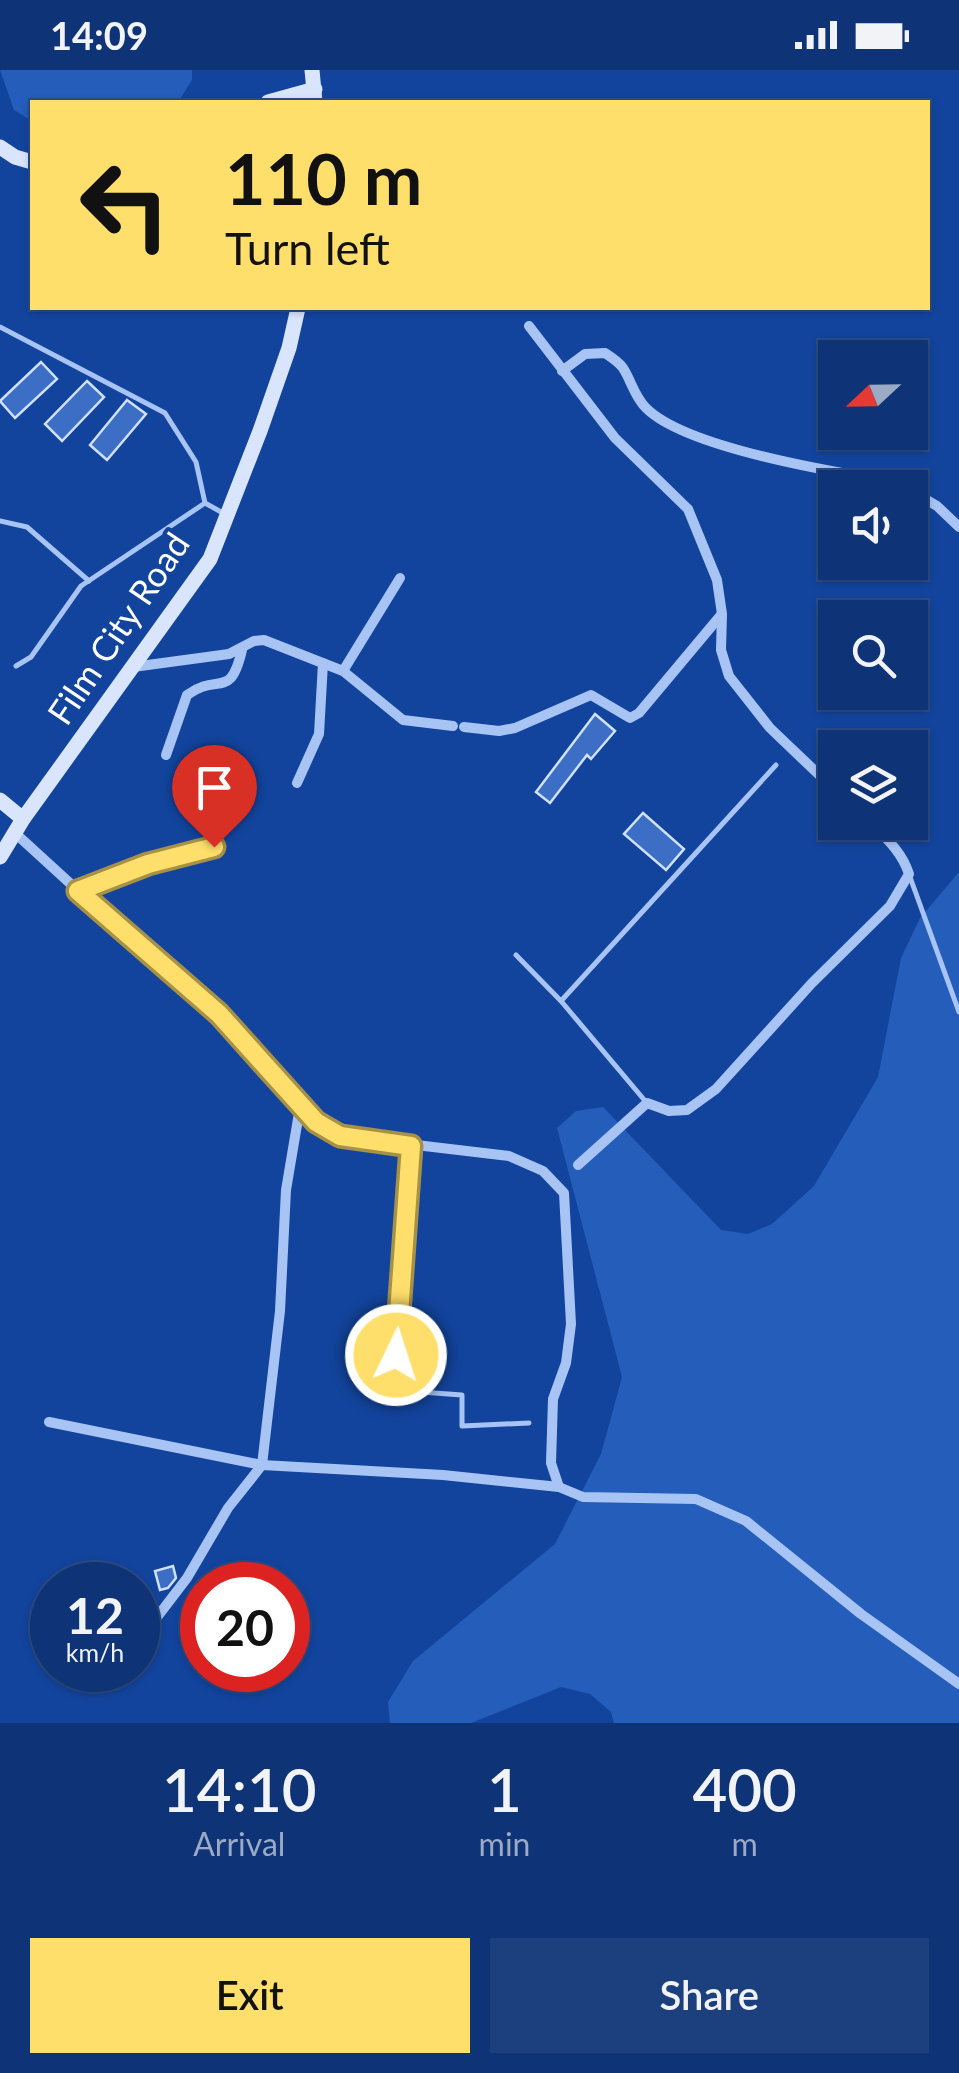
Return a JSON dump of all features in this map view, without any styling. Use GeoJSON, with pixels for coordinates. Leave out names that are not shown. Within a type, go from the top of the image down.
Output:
{"type":"FeatureCollection","features":[{"type":"Feature","properties":{"kind":"street"},"geometry":{"type":"LineString","coordinates":[[284,100],[315,96],[312,70]]}},
{"type":"Feature","properties":{"kind":"street"},"geometry":{"type":"LineString","coordinates":[[0,147],[30,161]]}},
{"type":"Feature","properties":{"kind":"street","name":"Film City Road"},"geometry":{"type":"LineString","coordinates":[[0,857],[210,559],[266,414],[298,310]]}},
{"type":"Feature","properties":{"kind":"street"},"geometry":{"type":"LineString","coordinates":[[528,326],[615,438],[688,509],[717,580],[722,614],[721,650],[729,676],[770,728],[818,774]]}},
{"type":"Feature","properties":{"kind":"street"},"geometry":{"type":"LineString","coordinates":[[562,371],[585,354],[606,352],[624,368],[628,382],[647,409],[676,427],[748,452],[835,470]]}},
{"type":"Feature","properties":{"kind":"street"},"geometry":{"type":"LineString","coordinates":[[928,501],[959,527]]}},
{"type":"Feature","properties":{"kind":"street"},"geometry":{"type":"LineString","coordinates":[[342,671],[400,578]]}},
{"type":"Feature","properties":{"kind":"street"},"geometry":{"type":"LineString","coordinates":[[132,667],[242,650],[254,640],[264,640],[342,671],[403,720],[458,727],[515,728],[592,695],[630,718],[639,713],[722,614]]}},
{"type":"Feature","properties":{"kind":"street"},"geometry":{"type":"LineString","coordinates":[[166,755],[187,695],[230,681],[236,674],[242,650]]}},
{"type":"Feature","properties":{"kind":"street"},"geometry":{"type":"LineString","coordinates":[[297,783],[319,734],[323,663]]}},
{"type":"Feature","properties":{"kind":"street"},"geometry":{"type":"LineString","coordinates":[[0,800],[78,891],[219,1014],[316,1122],[340,1136],[509,1156],[543,1171],[564,1193],[571,1324],[566,1363],[552,1400],[550,1463],[559,1488]]}},
{"type":"Feature","properties":{"kind":"street"},"geometry":{"type":"LineString","coordinates":[[578,1165],[648,1103],[669,1111],[688,1110],[716,1090],[812,982],[890,906],[909,874],[888,840]]}},
{"type":"Feature","properties":{"kind":"street"},"geometry":{"type":"LineString","coordinates":[[78,891],[148,864],[214,847]]}},
{"type":"Feature","properties":{"kind":"street"},"geometry":{"type":"LineString","coordinates":[[160,1613],[187,1578],[228,1508],[262,1464],[280,1311],[286,1190],[300,1108]]}},
{"type":"Feature","properties":{"kind":"street"},"geometry":{"type":"LineString","coordinates":[[49,1422],[262,1464],[443,1475],[559,1488],[584,1497],[696,1499],[746,1520],[861,1614],[959,1684]]}},
{"type":"Feature","properties":{"kind":"lane"},"geometry":{"type":"LineString","coordinates":[[0,327],[166,413],[196,462],[205,503],[225,514]]}},
{"type":"Feature","properties":{"kind":"lane"},"geometry":{"type":"LineString","coordinates":[[16,666],[31,657],[80,586],[205,503]]}},
{"type":"Feature","properties":{"kind":"lane"},"geometry":{"type":"LineString","coordinates":[[0,521],[27,528],[89,581]]}},
{"type":"Feature","properties":{"kind":"lane"},"geometry":{"type":"LineString","coordinates":[[561,1001],[776,764]]}},
{"type":"Feature","properties":{"kind":"lane"},"geometry":{"type":"LineString","coordinates":[[909,874],[959,1012]]}},
{"type":"Feature","properties":{"kind":"lane"},"geometry":{"type":"LineString","coordinates":[[516,955],[648,1103]]}},
{"type":"Feature","properties":{"kind":"lane"},"geometry":{"type":"LineString","coordinates":[[411,1146],[394,1390],[462,1396],[462,1426],[529,1423]]}},
{"type":"Feature","properties":{"kind":"shaded area"},"geometry":{"type":"Polygon","coordinates":[[[0,70],[192,70],[192,80],[179,100],[30,100],[30,120],[14,110],[0,70]]]}},
{"type":"Feature","properties":{"kind":"shaded area"},"geometry":{"type":"Polygon","coordinates":[[[959,872],[959,1723],[614,1723],[611,1712],[590,1694],[561,1687],[471,1723],[390,1723],[388,1702],[413,1661],[555,1544],[601,1454],[622,1377],[557,1128],[576,1111],[603,1107],[721,1230],[748,1234],[772,1224],[814,1186],[878,1077],[901,958],[920,918],[959,872]]]}},
{"type":"Feature","properties":{"kind":"building"},"geometry":{"type":"Polygon","coordinates":[[[41,362],[57,379],[15,418],[0,401],[41,362]]]}},
{"type":"Feature","properties":{"kind":"building"},"geometry":{"type":"Polygon","coordinates":[[[87,381],[104,397],[62,441],[45,424],[87,381]]]}},
{"type":"Feature","properties":{"kind":"building"},"geometry":{"type":"Polygon","coordinates":[[[127,400],[146,414],[107,460],[90,445],[127,400]]]}},
{"type":"Feature","properties":{"kind":"building"},"geometry":{"type":"Polygon","coordinates":[[[595,714],[615,731],[591,759],[587,755],[550,803],[536,792],[595,714]]]}},
{"type":"Feature","properties":{"kind":"building"},"geometry":{"type":"Polygon","coordinates":[[[643,813],[684,849],[666,870],[624,834],[643,813]]]}},
{"type":"Feature","properties":{"kind":"building"},"geometry":{"type":"Polygon","coordinates":[[[173,1566],[176,1578],[168,1588],[160,1590],[160,1570],[173,1566]]]}},
{"type":"Feature","properties":{"kind":"route"},"geometry":{"type":"LineString","coordinates":[[214,847],[148,864],[78,891],[219,1014],[316,1122],[340,1136],[411,1146],[396,1355]]}}]}
